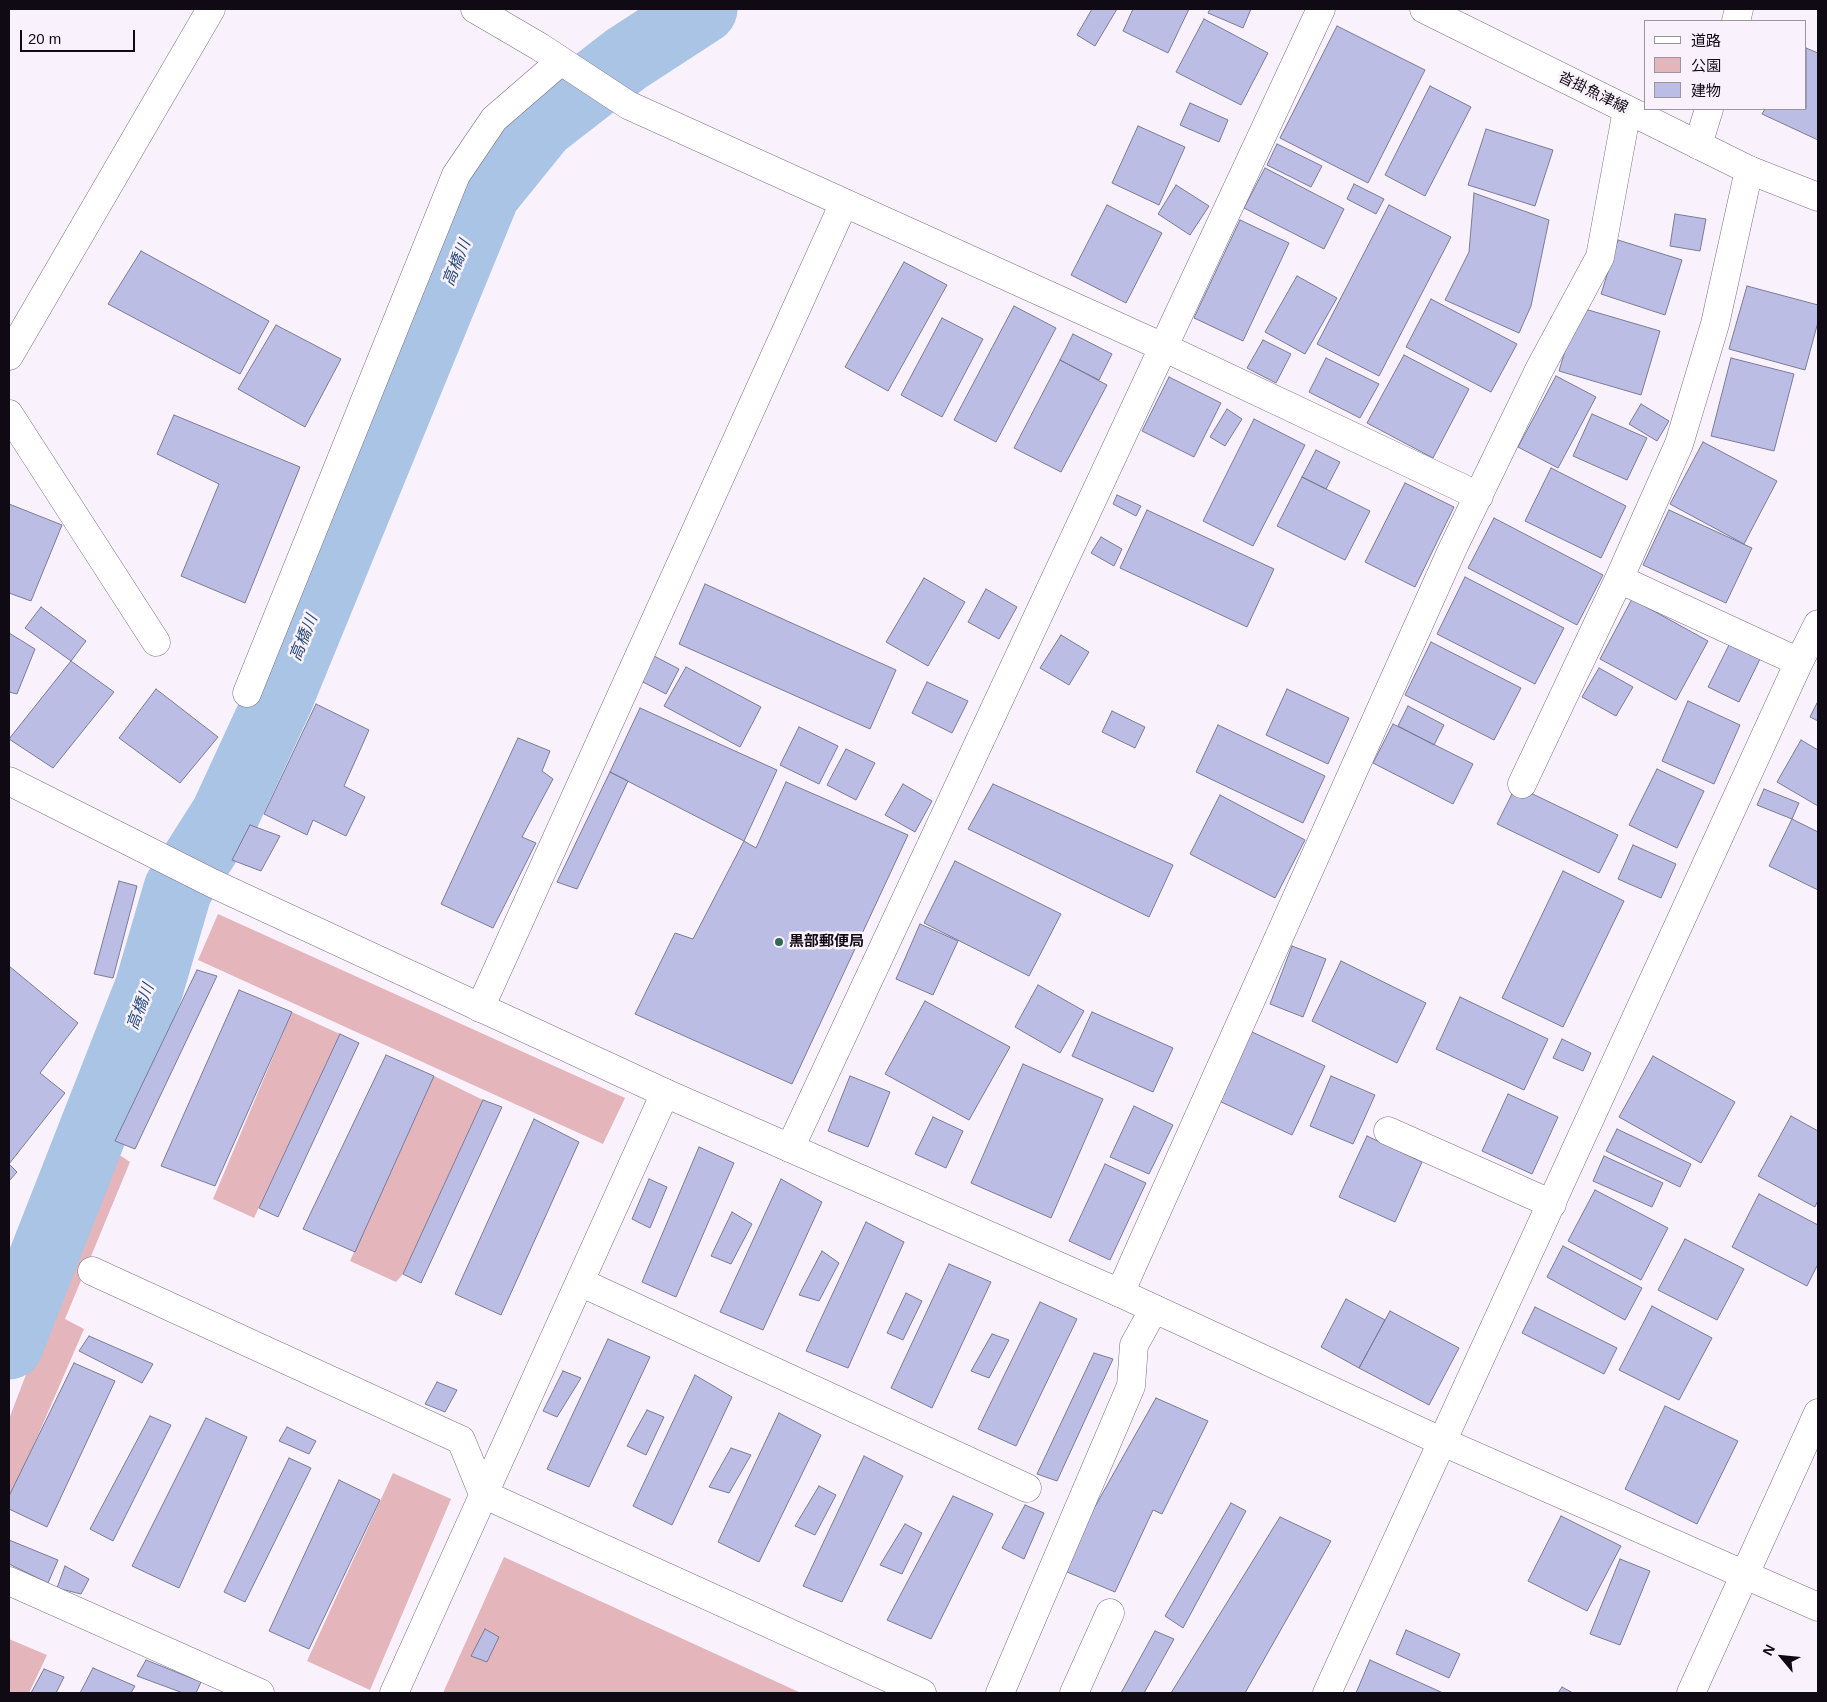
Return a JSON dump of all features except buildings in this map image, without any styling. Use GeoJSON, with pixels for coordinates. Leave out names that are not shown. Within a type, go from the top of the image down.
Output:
{"type":"FeatureCollection","features":[{"type":"Feature","properties":{"kind":"street"},"geometry":{"type":"LineString","coordinates":[[9,356],[211,9]]}},
{"type":"Feature","properties":{"kind":"street"},"geometry":{"type":"LineString","coordinates":[[475,9],[561,61],[628,105],[1163,347],[1479,496]]}},
{"type":"Feature","properties":{"kind":"street"},"geometry":{"type":"LineString","coordinates":[[790,1148],[1321,9]]}},
{"type":"Feature","properties":{"kind":"street","name":"沓掛魚津線"},"geometry":{"type":"LineString","coordinates":[[1424,9],[1749,170],[1818,197]]}},
{"type":"Feature","properties":{"kind":"street"},"geometry":{"type":"LineString","coordinates":[[247,693],[456,175],[494,120],[561,61]]}},
{"type":"Feature","properties":{"kind":"street"},"geometry":{"type":"LineString","coordinates":[[1120,1293],[1452,550],[1540,370],[1600,257],[1627,110]]}},
{"type":"Feature","properties":{"kind":"street"},"geometry":{"type":"LineString","coordinates":[[1698,145],[1709,110]]}},
{"type":"Feature","properties":{"kind":"street"},"geometry":{"type":"LineString","coordinates":[[1522,784],[1619,579],[1678,444],[1715,324],[1749,170]]}},
{"type":"Feature","properties":{"kind":"street"},"geometry":{"type":"LineString","coordinates":[[480,1008],[844,203]]}},
{"type":"Feature","properties":{"kind":"street"},"geometry":{"type":"LineString","coordinates":[[9,414],[156,642]]}},
{"type":"Feature","properties":{"kind":"street"},"geometry":{"type":"LineString","coordinates":[[1619,579],[1799,662]]}},
{"type":"Feature","properties":{"kind":"street"},"geometry":{"type":"LineString","coordinates":[[1328,1693],[1799,662],[1816,633]]}},
{"type":"Feature","properties":{"kind":"street"},"geometry":{"type":"LineString","coordinates":[[9,781],[212,883],[665,1093],[1120,1293],[1443,1442],[1818,1607]]}},
{"type":"Feature","properties":{"kind":"street"},"geometry":{"type":"LineString","coordinates":[[394,1693],[665,1093]]}},
{"type":"Feature","properties":{"kind":"street"},"geometry":{"type":"LineString","coordinates":[[1388,1131],[1552,1204]]}},
{"type":"Feature","properties":{"kind":"street"},"geometry":{"type":"LineString","coordinates":[[92,1271],[461,1440],[483,1494],[890,1687],[922,1693]]}},
{"type":"Feature","properties":{"kind":"street"},"geometry":{"type":"LineString","coordinates":[[580,1282],[1027,1488]]}},
{"type":"Feature","properties":{"kind":"street"},"geometry":{"type":"LineString","coordinates":[[1000,1693],[1131,1386],[1134,1345],[1154,1309]]}},
{"type":"Feature","properties":{"kind":"street"},"geometry":{"type":"LineString","coordinates":[[1691,1693],[1818,1413]]}},
{"type":"Feature","properties":{"kind":"street"},"geometry":{"type":"LineString","coordinates":[[9,1580],[260,1693]]}},
{"type":"Feature","properties":{"kind":"street"},"geometry":{"type":"LineString","coordinates":[[1074,1693],[1110,1613]]}},
{"type":"Feature","properties":{"kind":"green space"},"geometry":{"type":"Polygon","coordinates":[[[218,914],[625,1098],[603,1144],[198,960],[218,914]]]}},
{"type":"Feature","properties":{"kind":"green space"},"geometry":{"type":"Polygon","coordinates":[[[292,1012],[340,1034],[254,1218],[213,1199],[292,1012]]]}},
{"type":"Feature","properties":{"kind":"green space"},"geometry":{"type":"Polygon","coordinates":[[[434,1076],[483,1100],[403,1274],[396,1282],[350,1261],[434,1076]]]}},
{"type":"Feature","properties":{"kind":"green space"},"geometry":{"type":"Polygon","coordinates":[[[112,1150],[130,1162],[65,1319],[84,1329],[9,1502],[9,1419],[112,1150]]]}},
{"type":"Feature","properties":{"kind":"green space"},"geometry":{"type":"Polygon","coordinates":[[[393,1473],[451,1499],[370,1690],[307,1661],[393,1473]]]}},
{"type":"Feature","properties":{"kind":"green space"},"geometry":{"type":"Polygon","coordinates":[[[504,1557],[801,1693],[443,1693],[504,1557]]]}},
{"type":"Feature","properties":{"kind":"green space"},"geometry":{"type":"Polygon","coordinates":[[[9,1639],[47,1655],[29,1693],[9,1693],[9,1639]]]}},
{"type":"Feature","properties":{"kind":"waterway","name":"高橋川"},"geometry":{"type":"LineString","coordinates":[[9,1345],[149,988],[178,889],[225,815],[280,696],[486,193],[541,125],[626,59],[703,9]]}},
{"type":"Feature","properties":{"kind":"place","name":"黒部郵便局"},"geometry":{"type":"Point","coordinates":[779,942]}}]}
